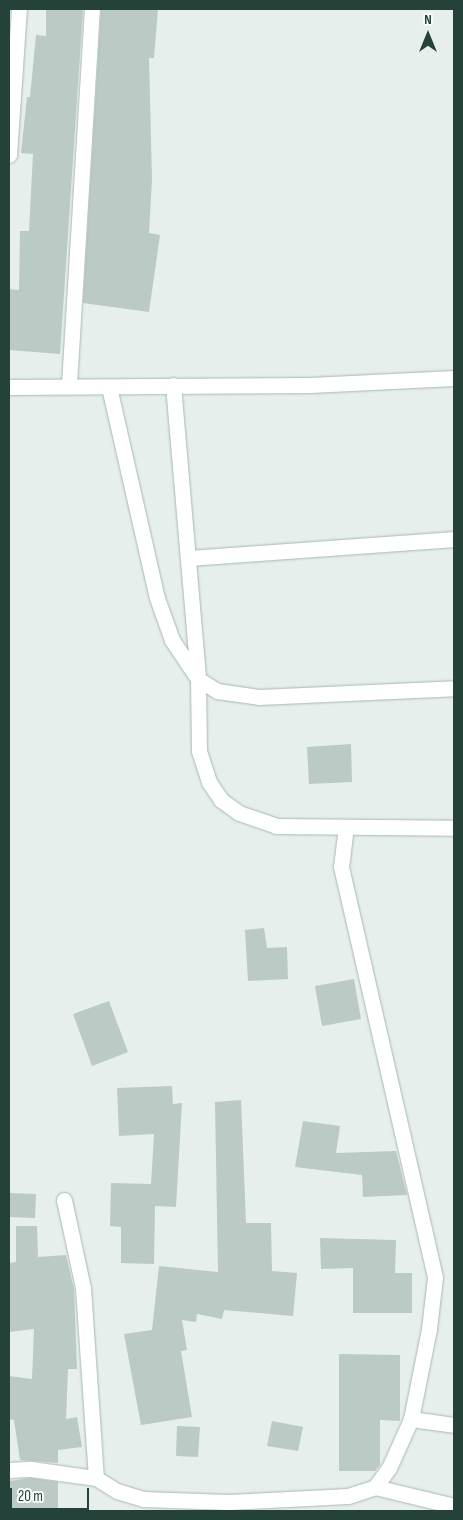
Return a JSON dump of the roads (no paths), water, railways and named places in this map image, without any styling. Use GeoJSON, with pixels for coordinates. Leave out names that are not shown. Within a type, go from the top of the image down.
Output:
{"type":"FeatureCollection","features":[{"type":"Feature","properties":{"kind":"street"},"geometry":{"type":"LineString","coordinates":[[9,155],[19,9]]}},
{"type":"Feature","properties":{"kind":"street"},"geometry":{"type":"LineString","coordinates":[[69,384],[92,9]]}},
{"type":"Feature","properties":{"kind":"street"},"geometry":{"type":"LineString","coordinates":[[9,387],[69,384],[109,387],[454,378]]}},
{"type":"Feature","properties":{"kind":"street"},"geometry":{"type":"LineString","coordinates":[[173,385],[198,679],[199,751],[209,782],[221,800],[262,822],[346,829],[454,828]]}},
{"type":"Feature","properties":{"kind":"street"},"geometry":{"type":"LineString","coordinates":[[109,387],[157,598],[172,640],[198,679],[217,691],[259,698],[454,688]]}},
{"type":"Feature","properties":{"kind":"street"},"geometry":{"type":"LineString","coordinates":[[189,558],[454,539]]}},
{"type":"Feature","properties":{"kind":"street"},"geometry":{"type":"LineString","coordinates":[[346,829],[341,867],[435,1277],[429,1329],[411,1419],[388,1468],[375,1487]]}},
{"type":"Feature","properties":{"kind":"street"},"geometry":{"type":"LineString","coordinates":[[64,1200],[84,1288],[96,1478]]}},
{"type":"Feature","properties":{"kind":"street"},"geometry":{"type":"LineString","coordinates":[[411,1419],[454,1425]]}},
{"type":"Feature","properties":{"kind":"street"},"geometry":{"type":"LineString","coordinates":[[9,1470],[96,1478],[117,1492],[143,1499],[186,1501],[324,1500],[375,1487],[454,1506]]}}]}
